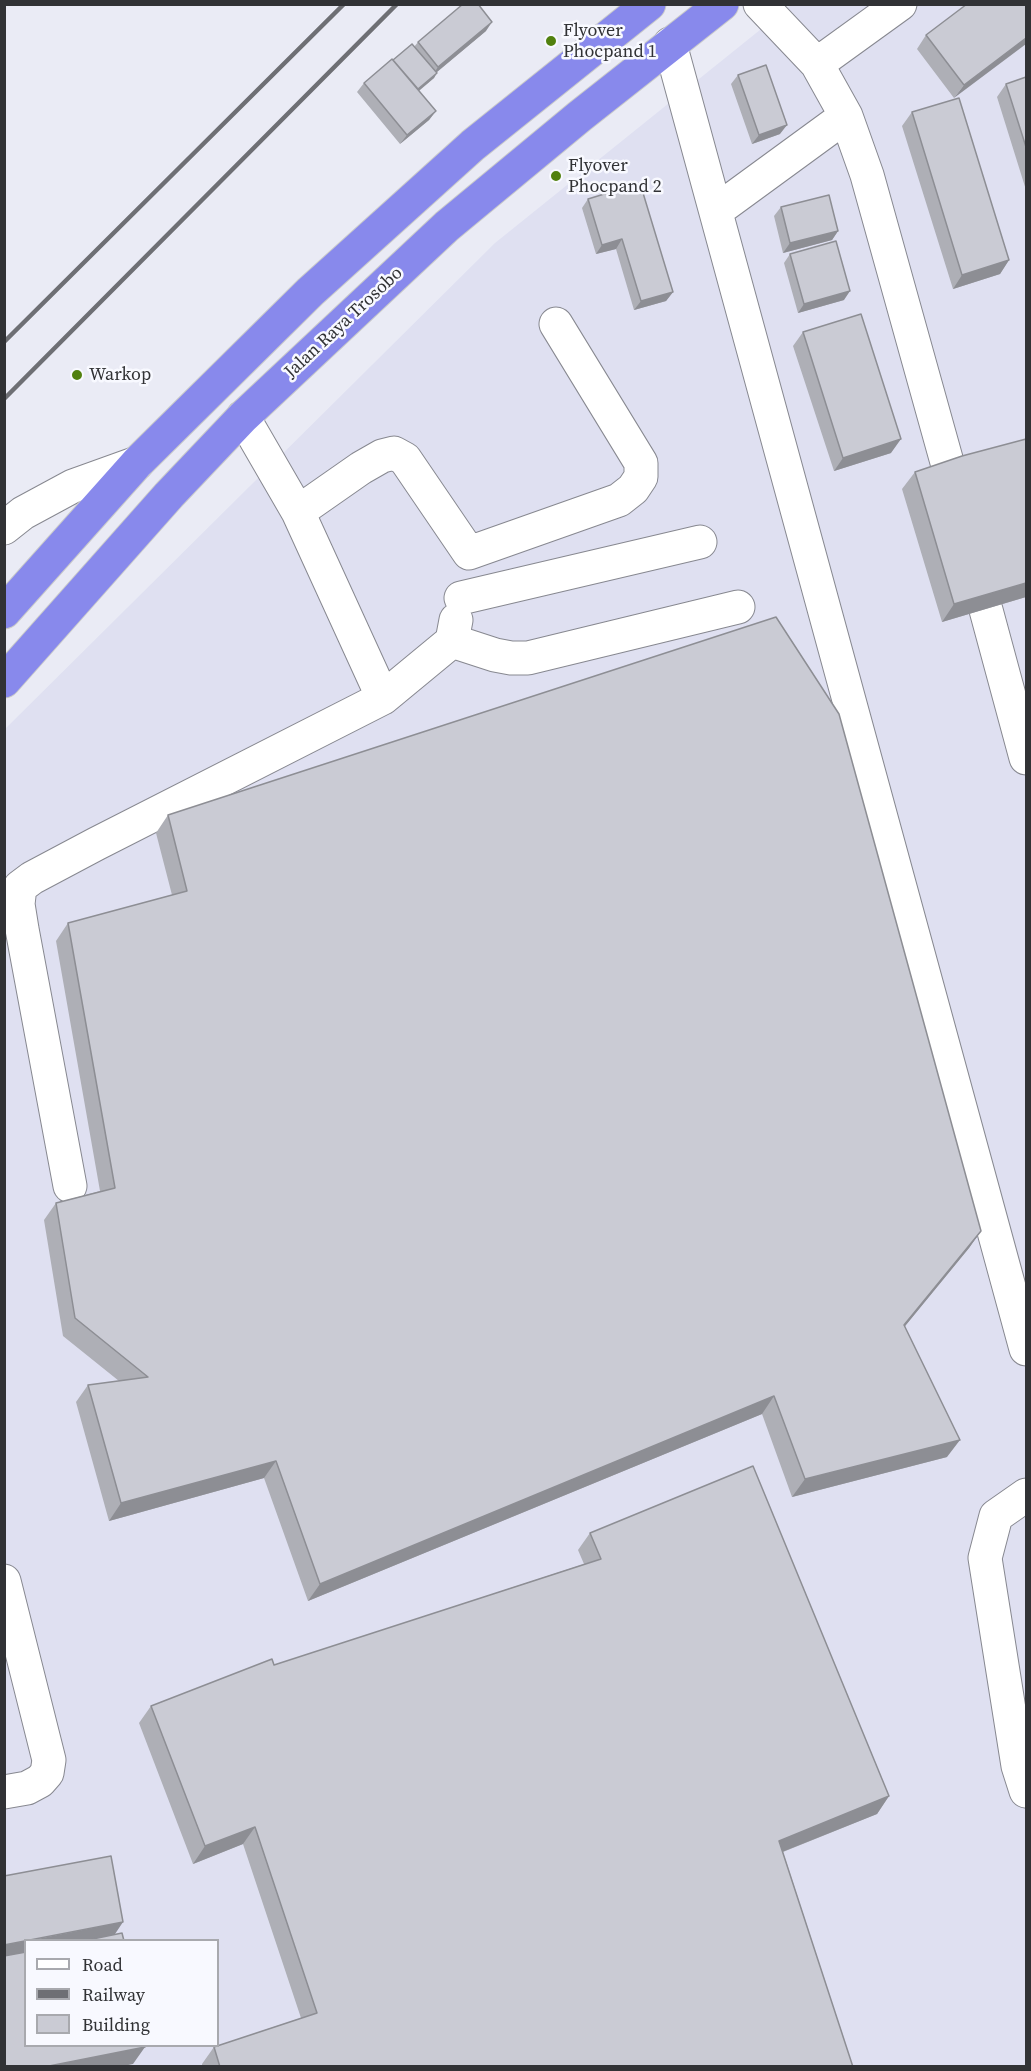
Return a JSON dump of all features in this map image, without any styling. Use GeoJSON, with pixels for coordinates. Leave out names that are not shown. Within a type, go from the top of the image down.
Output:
{"type":"FeatureCollection","features":[{"type":"Feature","properties":{"kind":"highway"},"geometry":{"type":"LineString","coordinates":[[4,612],[137,463],[310,292],[472,145],[649,4]]}},
{"type":"Feature","properties":{"kind":"highway","name":"Jalan Raya Trosobo"},"geometry":{"type":"LineString","coordinates":[[4,681],[169,495],[243,417],[447,226],[580,116],[722,4]]}},
{"type":"Feature","properties":{"kind":"street"},"geometry":{"type":"LineString","coordinates":[[760,4],[817,64],[846,116],[867,175],[950,473]]}},
{"type":"Feature","properties":{"kind":"street"},"geometry":{"type":"LineString","coordinates":[[817,64],[900,4]]}},
{"type":"Feature","properties":{"kind":"street"},"geometry":{"type":"LineString","coordinates":[[670,44],[1018,1286],[1026,1348]]}},
{"type":"Feature","properties":{"kind":"street"},"geometry":{"type":"LineString","coordinates":[[716,211],[846,116]]}},
{"type":"Feature","properties":{"kind":"street"},"geometry":{"type":"LineString","coordinates":[[469,553],[619,500],[633,489],[641,477],[641,463],[556,324]]}},
{"type":"Feature","properties":{"kind":"street"},"geometry":{"type":"LineString","coordinates":[[243,417],[298,512],[383,698]]}},
{"type":"Feature","properties":{"kind":"street"},"geometry":{"type":"LineString","coordinates":[[70,1186],[22,929],[18,904],[20,887],[32,878],[85,850],[383,698],[452,641],[469,553],[405,459],[394,453],[382,456],[298,512]]}},
{"type":"Feature","properties":{"kind":"street"},"geometry":{"type":"LineString","coordinates":[[4,528],[23,513],[73,486],[137,463]]}},
{"type":"Feature","properties":{"kind":"street"},"geometry":{"type":"LineString","coordinates":[[461,598],[700,542]]}},
{"type":"Feature","properties":{"kind":"street"},"geometry":{"type":"LineString","coordinates":[[452,641],[495,655],[528,658],[738,607]]}},
{"type":"Feature","properties":{"kind":"street"},"geometry":{"type":"LineString","coordinates":[[986,610],[1026,758]]}},
{"type":"Feature","properties":{"kind":"street"},"geometry":{"type":"LineString","coordinates":[[1026,1495],[996,1516],[985,1558],[1018,1766],[1026,1791]]}},
{"type":"Feature","properties":{"kind":"street"},"geometry":{"type":"LineString","coordinates":[[4,1581],[49,1760],[47,1773],[40,1781],[27,1788],[4,1792]]}},
{"type":"Feature","properties":{"kind":"shaded area"},"geometry":{"type":"Polygon","coordinates":[[[791,5],[1026,5],[1026,2066],[5,2066],[5,729],[495,243],[791,5]]]}},
{"type":"Feature","properties":{"kind":"building"},"geometry":{"type":"Polygon","coordinates":[[[463,4],[478,4],[492,22],[438,67],[418,42],[463,4]]]}},
{"type":"Feature","properties":{"kind":"building"},"geometry":{"type":"Polygon","coordinates":[[[967,4],[1026,4],[1026,38],[964,85],[926,35],[967,4]]]}},
{"type":"Feature","properties":{"kind":"building"},"geometry":{"type":"Polygon","coordinates":[[[412,44],[437,73],[418,89],[393,60],[412,44]]]}},
{"type":"Feature","properties":{"kind":"building"},"geometry":{"type":"Polygon","coordinates":[[[392,59],[436,111],[407,135],[364,83],[392,59]]]}},
{"type":"Feature","properties":{"kind":"building"},"geometry":{"type":"Polygon","coordinates":[[[766,65],[787,125],[759,135],[738,75],[766,65]]]}},
{"type":"Feature","properties":{"kind":"building"},"geometry":{"type":"Polygon","coordinates":[[[1026,77],[1026,147],[1006,84],[1026,77]]]}},
{"type":"Feature","properties":{"kind":"building"},"geometry":{"type":"Polygon","coordinates":[[[959,98],[1009,260],[962,275],[912,112],[959,98]]]}},
{"type":"Feature","properties":{"kind":"building"},"geometry":{"type":"Polygon","coordinates":[[[640,183],[673,292],[641,301],[622,239],[602,245],[588,199],[640,183]]]}},
{"type":"Feature","properties":{"kind":"building"},"geometry":{"type":"Polygon","coordinates":[[[829,195],[838,231],[790,243],[781,207],[829,195]]]}},
{"type":"Feature","properties":{"kind":"building"},"geometry":{"type":"Polygon","coordinates":[[[836,241],[850,291],[804,304],[790,254],[836,241]]]}},
{"type":"Feature","properties":{"kind":"building"},"geometry":{"type":"Polygon","coordinates":[[[861,314],[901,439],[843,458],[803,332],[861,314]]]}},
{"type":"Feature","properties":{"kind":"building"},"geometry":{"type":"Polygon","coordinates":[[[1026,439],[1026,583],[954,604],[915,472],[962,456],[1026,439]]]}},
{"type":"Feature","properties":{"kind":"building"},"geometry":{"type":"Polygon","coordinates":[[[776,617],[839,714],[981,1231],[904,1325],[960,1440],[805,1479],[774,1396],[320,1584],[276,1461],[121,1503],[88,1385],[148,1377],[75,1318],[56,1203],[115,1188],[68,923],[187,891],[168,815],[776,617]]]}},
{"type":"Feature","properties":{"kind":"building"},"geometry":{"type":"Polygon","coordinates":[[[753,1466],[889,1796],[779,1841],[853,2067],[220,2067],[214,2047],[317,2013],[255,1827],[205,1846],[151,1706],[272,1659],[274,1665],[601,1559],[590,1533],[753,1466]]]}},
{"type":"Feature","properties":{"kind":"building"},"geometry":{"type":"Polygon","coordinates":[[[111,1856],[123,1922],[35,1939],[24,1939],[24,1941],[4,1945],[4,1876],[111,1856]]]}},
{"type":"Feature","properties":{"kind":"building"},"geometry":{"type":"Polygon","coordinates":[[[122,1933],[124,1939],[93,1939],[122,1933]]]}},
{"type":"Feature","properties":{"kind":"building"},"geometry":{"type":"Polygon","coordinates":[[[24,1952],[24,2047],[145,2047],[44,2067],[4,2067],[4,1956],[24,1952]]]}},
{"type":"Feature","properties":{"kind":"railway"},"geometry":{"type":"LineString","coordinates":[[4,342],[344,4]]}},
{"type":"Feature","properties":{"kind":"railway"},"geometry":{"type":"LineString","coordinates":[[4,399],[397,4]]}},
{"type":"Feature","properties":{"kind":"place","name":"Flyover Phocpand 1"},"geometry":{"type":"Point","coordinates":[551,41]}},
{"type":"Feature","properties":{"kind":"place","name":"Flyover Phocpand 2"},"geometry":{"type":"Point","coordinates":[556,176]}},
{"type":"Feature","properties":{"kind":"place","name":"Warkop"},"geometry":{"type":"Point","coordinates":[77,375]}}]}
